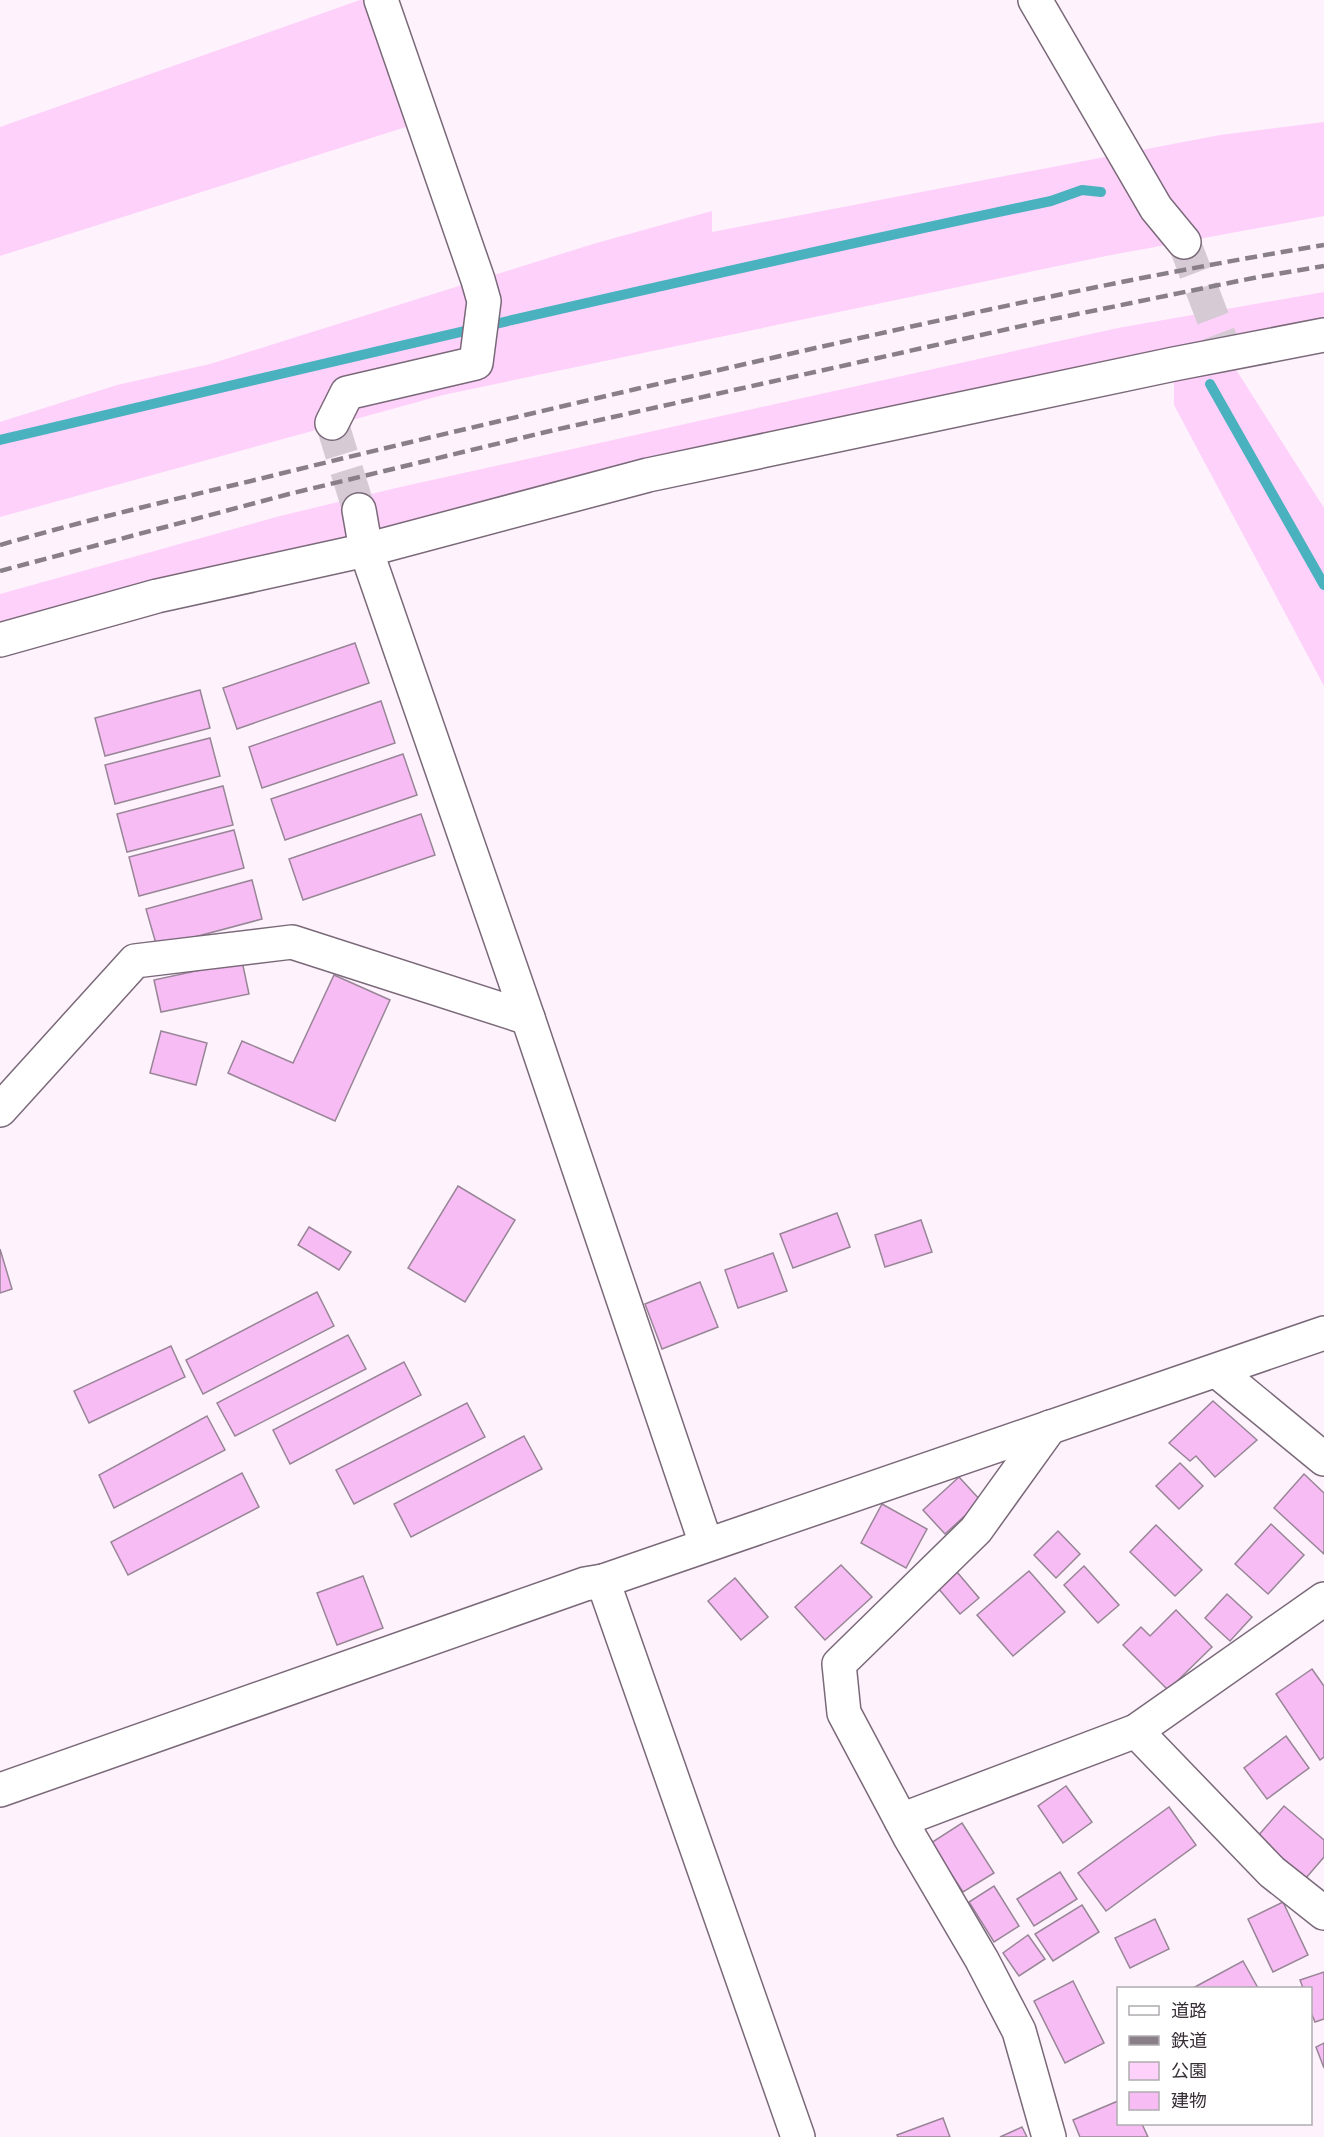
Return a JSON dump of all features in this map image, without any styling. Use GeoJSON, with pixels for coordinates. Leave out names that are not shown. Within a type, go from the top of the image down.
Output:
{"type":"FeatureCollection","features":[{"type":"Feature","properties":{"kind":"street"},"geometry":{"type":"LineString","coordinates":[[332,423],[347,393],[476,363],[484,301],[381,0]]}},
{"type":"Feature","properties":{"kind":"street"},"geometry":{"type":"LineString","coordinates":[[1035,0],[1156,208],[1184,242]]}},
{"type":"Feature","properties":{"kind":"street"},"geometry":{"type":"LineString","coordinates":[[0,640],[157,596],[366,550],[648,474],[1174,364],[1324,335]]}},
{"type":"Feature","properties":{"kind":"street"},"geometry":{"type":"LineString","coordinates":[[359,510],[366,550],[528,1018],[706,1544]]}},
{"type":"Feature","properties":{"kind":"street"},"geometry":{"type":"LineString","coordinates":[[0,1110],[135,962],[292,942],[528,1018]]}},
{"type":"Feature","properties":{"kind":"street"},"geometry":{"type":"LineString","coordinates":[[0,1790],[585,1584],[603,1581],[1324,1333]]}},
{"type":"Feature","properties":{"kind":"street"},"geometry":{"type":"LineString","coordinates":[[1217,1371],[1324,1459]]}},
{"type":"Feature","properties":{"kind":"street"},"geometry":{"type":"LineString","coordinates":[[1048,2137],[1019,2031],[844,1713],[838,1664],[976,1530],[1050,1427]]}},
{"type":"Feature","properties":{"kind":"street"},"geometry":{"type":"LineString","coordinates":[[603,1581],[798,2137]]}},
{"type":"Feature","properties":{"kind":"street"},"geometry":{"type":"LineString","coordinates":[[901,1820],[1136,1731],[1324,1599]]}},
{"type":"Feature","properties":{"kind":"street"},"geometry":{"type":"LineString","coordinates":[[1136,1731],[1272,1872],[1324,1913]]}},
{"type":"Feature","properties":{"kind":"green space"},"geometry":{"type":"Polygon","coordinates":[[[363,0],[406,127],[0,256],[0,127],[363,0]]]}},
{"type":"Feature","properties":{"kind":"green space"},"geometry":{"type":"Polygon","coordinates":[[[1324,122],[1324,216],[1106,256],[443,395],[0,517],[0,422],[117,385],[210,364],[593,244],[712,211],[712,232],[1220,135],[1324,122]]]}},
{"type":"Feature","properties":{"kind":"green space"},"geometry":{"type":"Polygon","coordinates":[[[1324,292],[1324,338],[1228,357],[1324,508],[1324,686],[1174,405],[1174,368],[0,640],[0,594],[280,516],[396,488],[1118,328],[1324,292]]]}},
{"type":"Feature","properties":{"kind":"building"},"geometry":{"type":"Polygon","coordinates":[[[355,643],[369,683],[237,729],[223,688],[355,643]]]}},
{"type":"Feature","properties":{"kind":"building"},"geometry":{"type":"Polygon","coordinates":[[[200,690],[210,728],[105,756],[95,718],[200,690]]]}},
{"type":"Feature","properties":{"kind":"building"},"geometry":{"type":"Polygon","coordinates":[[[381,701],[395,743],[262,788],[249,747],[381,701]]]}},
{"type":"Feature","properties":{"kind":"building"},"geometry":{"type":"Polygon","coordinates":[[[210,738],[220,776],[115,804],[105,765],[210,738]]]}},
{"type":"Feature","properties":{"kind":"building"},"geometry":{"type":"Polygon","coordinates":[[[403,754],[417,795],[285,840],[271,799],[403,754]]]}},
{"type":"Feature","properties":{"kind":"building"},"geometry":{"type":"Polygon","coordinates":[[[223,786],[233,825],[127,852],[117,814],[223,786]]]}},
{"type":"Feature","properties":{"kind":"building"},"geometry":{"type":"Polygon","coordinates":[[[421,814],[435,855],[303,900],[289,859],[421,814]]]}},
{"type":"Feature","properties":{"kind":"building"},"geometry":{"type":"Polygon","coordinates":[[[234,830],[244,868],[139,896],[129,857],[234,830]]]}},
{"type":"Feature","properties":{"kind":"building"},"geometry":{"type":"Polygon","coordinates":[[[252,880],[262,919],[157,947],[146,909],[252,880]]]}},
{"type":"Feature","properties":{"kind":"building"},"geometry":{"type":"Polygon","coordinates":[[[242,961],[249,994],[161,1012],[154,980],[242,961]]]}},
{"type":"Feature","properties":{"kind":"building"},"geometry":{"type":"Polygon","coordinates":[[[334,975],[390,1000],[335,1121],[228,1073],[242,1041],[293,1063],[334,975]]]}},
{"type":"Feature","properties":{"kind":"building"},"geometry":{"type":"Polygon","coordinates":[[[161,1031],[207,1043],[196,1085],[150,1073],[161,1031]]]}},
{"type":"Feature","properties":{"kind":"building"},"geometry":{"type":"Polygon","coordinates":[[[458,1186],[515,1220],[465,1302],[408,1268],[458,1186]]]}},
{"type":"Feature","properties":{"kind":"building"},"geometry":{"type":"Polygon","coordinates":[[[837,1213],[850,1247],[793,1268],[780,1234],[837,1213]]]}},
{"type":"Feature","properties":{"kind":"building"},"geometry":{"type":"Polygon","coordinates":[[[921,1220],[932,1252],[885,1267],[875,1235],[921,1220]]]}},
{"type":"Feature","properties":{"kind":"building"},"geometry":{"type":"Polygon","coordinates":[[[309,1227],[351,1252],[339,1270],[298,1245],[309,1227]]]}},
{"type":"Feature","properties":{"kind":"building"},"geometry":{"type":"Polygon","coordinates":[[[0,1249],[12,1289],[0,1293],[0,1249]]]}},
{"type":"Feature","properties":{"kind":"building"},"geometry":{"type":"Polygon","coordinates":[[[773,1253],[787,1291],[738,1308],[725,1270],[773,1253]]]}},
{"type":"Feature","properties":{"kind":"building"},"geometry":{"type":"Polygon","coordinates":[[[700,1282],[718,1327],[662,1349],[645,1304],[700,1282]]]}},
{"type":"Feature","properties":{"kind":"building"},"geometry":{"type":"Polygon","coordinates":[[[317,1292],[334,1326],[203,1394],[186,1360],[317,1292]]]}},
{"type":"Feature","properties":{"kind":"building"},"geometry":{"type":"Polygon","coordinates":[[[348,1335],[366,1369],[235,1436],[217,1403],[348,1335]]]}},
{"type":"Feature","properties":{"kind":"building"},"geometry":{"type":"Polygon","coordinates":[[[171,1346],[185,1377],[89,1423],[74,1391],[171,1346]]]}},
{"type":"Feature","properties":{"kind":"building"},"geometry":{"type":"Polygon","coordinates":[[[404,1362],[421,1395],[290,1464],[273,1430],[404,1362]]]}},
{"type":"Feature","properties":{"kind":"building"},"geometry":{"type":"Polygon","coordinates":[[[1213,1401],[1257,1440],[1215,1477],[1196,1456],[1190,1461],[1169,1443],[1213,1401]]]}},
{"type":"Feature","properties":{"kind":"building"},"geometry":{"type":"Polygon","coordinates":[[[467,1403],[485,1437],[354,1504],[336,1470],[467,1403]]]}},
{"type":"Feature","properties":{"kind":"building"},"geometry":{"type":"Polygon","coordinates":[[[207,1416],[225,1450],[114,1508],[99,1475],[207,1416]]]}},
{"type":"Feature","properties":{"kind":"building"},"geometry":{"type":"Polygon","coordinates":[[[524,1436],[542,1469],[411,1537],[394,1504],[524,1436]]]}},
{"type":"Feature","properties":{"kind":"building"},"geometry":{"type":"Polygon","coordinates":[[[1180,1463],[1203,1486],[1179,1509],[1156,1486],[1180,1463]]]}},
{"type":"Feature","properties":{"kind":"building"},"geometry":{"type":"Polygon","coordinates":[[[242,1473],[259,1507],[128,1575],[111,1542],[242,1473]]]}},
{"type":"Feature","properties":{"kind":"building"},"geometry":{"type":"Polygon","coordinates":[[[1304,1474],[1324,1493],[1324,1554],[1274,1508],[1304,1474]]]}},
{"type":"Feature","properties":{"kind":"building"},"geometry":{"type":"Polygon","coordinates":[[[959,1477],[981,1501],[945,1534],[923,1510],[959,1477]]]}},
{"type":"Feature","properties":{"kind":"building"},"geometry":{"type":"Polygon","coordinates":[[[882,1504],[927,1529],[906,1568],[861,1543],[882,1504]]]}},
{"type":"Feature","properties":{"kind":"building"},"geometry":{"type":"Polygon","coordinates":[[[1271,1524],[1304,1555],[1268,1594],[1235,1564],[1271,1524]]]}},
{"type":"Feature","properties":{"kind":"building"},"geometry":{"type":"Polygon","coordinates":[[[1156,1525],[1202,1570],[1175,1596],[1130,1552],[1156,1525]]]}},
{"type":"Feature","properties":{"kind":"building"},"geometry":{"type":"Polygon","coordinates":[[[1058,1531],[1080,1554],[1056,1578],[1034,1555],[1058,1531]]]}},
{"type":"Feature","properties":{"kind":"building"},"geometry":{"type":"Polygon","coordinates":[[[841,1565],[872,1597],[825,1640],[795,1607],[841,1565]]]}},
{"type":"Feature","properties":{"kind":"building"},"geometry":{"type":"Polygon","coordinates":[[[1084,1566],[1119,1605],[1098,1623],[1064,1585],[1084,1566]]]}},
{"type":"Feature","properties":{"kind":"building"},"geometry":{"type":"Polygon","coordinates":[[[1029,1571],[1065,1612],[1013,1656],[977,1615],[1029,1571]]]}},
{"type":"Feature","properties":{"kind":"building"},"geometry":{"type":"Polygon","coordinates":[[[957,1572],[979,1598],[960,1614],[938,1588],[957,1572]]]}},
{"type":"Feature","properties":{"kind":"building"},"geometry":{"type":"Polygon","coordinates":[[[363,1576],[383,1628],[337,1645],[317,1593],[363,1576]]]}},
{"type":"Feature","properties":{"kind":"building"},"geometry":{"type":"Polygon","coordinates":[[[735,1578],[768,1617],[741,1640],[708,1601],[735,1578]]]}},
{"type":"Feature","properties":{"kind":"building"},"geometry":{"type":"Polygon","coordinates":[[[1227,1594],[1252,1617],[1230,1641],[1205,1618],[1227,1594]]]}},
{"type":"Feature","properties":{"kind":"building"},"geometry":{"type":"Polygon","coordinates":[[[1176,1610],[1212,1647],[1168,1690],[1123,1645],[1141,1627],[1150,1636],[1176,1610]]]}},
{"type":"Feature","properties":{"kind":"building"},"geometry":{"type":"Polygon","coordinates":[[[1312,1669],[1324,1686],[1324,1757],[1320,1760],[1276,1694],[1312,1669]]]}},
{"type":"Feature","properties":{"kind":"building"},"geometry":{"type":"Polygon","coordinates":[[[1286,1736],[1309,1768],[1267,1799],[1244,1768],[1286,1736]]]}},
{"type":"Feature","properties":{"kind":"building"},"geometry":{"type":"Polygon","coordinates":[[[1066,1786],[1092,1822],[1063,1843],[1038,1806],[1066,1786]]]}},
{"type":"Feature","properties":{"kind":"building"},"geometry":{"type":"Polygon","coordinates":[[[1284,1806],[1324,1840],[1324,1857],[1306,1878],[1257,1837],[1284,1806]]]}},
{"type":"Feature","properties":{"kind":"building"},"geometry":{"type":"Polygon","coordinates":[[[1169,1807],[1196,1845],[1106,1911],[1078,1873],[1169,1807]]]}},
{"type":"Feature","properties":{"kind":"building"},"geometry":{"type":"Polygon","coordinates":[[[962,1823],[994,1873],[963,1892],[931,1843],[962,1823]]]}},
{"type":"Feature","properties":{"kind":"building"},"geometry":{"type":"Polygon","coordinates":[[[1060,1872],[1077,1899],[1034,1926],[1017,1899],[1060,1872]]]}},
{"type":"Feature","properties":{"kind":"building"},"geometry":{"type":"Polygon","coordinates":[[[994,1886],[1019,1926],[994,1942],[969,1902],[994,1886]]]}},
{"type":"Feature","properties":{"kind":"building"},"geometry":{"type":"Polygon","coordinates":[[[1283,1902],[1308,1955],[1273,1972],[1248,1919],[1283,1902]]]}},
{"type":"Feature","properties":{"kind":"building"},"geometry":{"type":"Polygon","coordinates":[[[1082,1905],[1099,1932],[1053,1961],[1035,1934],[1082,1905]]]}},
{"type":"Feature","properties":{"kind":"building"},"geometry":{"type":"Polygon","coordinates":[[[1155,1919],[1169,1949],[1130,1968],[1115,1938],[1155,1919]]]}},
{"type":"Feature","properties":{"kind":"building"},"geometry":{"type":"Polygon","coordinates":[[[1028,1935],[1045,1959],[1019,1976],[1003,1953],[1028,1935]]]}},
{"type":"Feature","properties":{"kind":"building"},"geometry":{"type":"Polygon","coordinates":[[[1243,1961],[1257,1987],[1195,1987],[1243,1961]]]}},
{"type":"Feature","properties":{"kind":"building"},"geometry":{"type":"Polygon","coordinates":[[[1324,1972],[1324,2019],[1315,2022],[1312,2015],[1312,1987],[1303,1987],[1300,1980],[1324,1972]]]}},
{"type":"Feature","properties":{"kind":"building"},"geometry":{"type":"Polygon","coordinates":[[[1073,1981],[1104,2043],[1065,2063],[1034,2001],[1073,1981]]]}},
{"type":"Feature","properties":{"kind":"building"},"geometry":{"type":"Polygon","coordinates":[[[1324,2043],[1324,2068],[1316,2047],[1324,2043]]]}},
{"type":"Feature","properties":{"kind":"building"},"geometry":{"type":"Polygon","coordinates":[[[1117,2101],[1117,2125],[1142,2125],[1148,2137],[1080,2137],[1073,2120],[1117,2101]]]}},
{"type":"Feature","properties":{"kind":"building"},"geometry":{"type":"Polygon","coordinates":[[[943,2118],[950,2137],[898,2137],[897,2135],[943,2118]]]}},
{"type":"Feature","properties":{"kind":"building"},"geometry":{"type":"Polygon","coordinates":[[[1022,2127],[1027,2137],[1000,2137],[1022,2127]]]}},
{"type":"Feature","properties":{"kind":"waterway"},"geometry":{"type":"LineString","coordinates":[[0,440],[656,287],[1051,201],[1082,190],[1101,192]]}},
{"type":"Feature","properties":{"kind":"waterway"},"geometry":{"type":"LineString","coordinates":[[1210,384],[1324,585]]}},
{"type":"Feature","properties":{"kind":"tunnel"},"geometry":{"type":"LineString","coordinates":[[1184,242],[1226,353]]}},
{"type":"Feature","properties":{"kind":"tunnel"},"geometry":{"type":"LineString","coordinates":[[332,423],[359,510]]}},
{"type":"Feature","properties":{"kind":"railway"},"geometry":{"type":"LineString","coordinates":[[0,545],[125,511],[347,457],[807,350],[1151,276],[1324,245]]}},
{"type":"Feature","properties":{"kind":"railway"},"geometry":{"type":"LineString","coordinates":[[0,571],[289,494],[550,431],[1053,319],[1258,277],[1324,266]]}}]}
